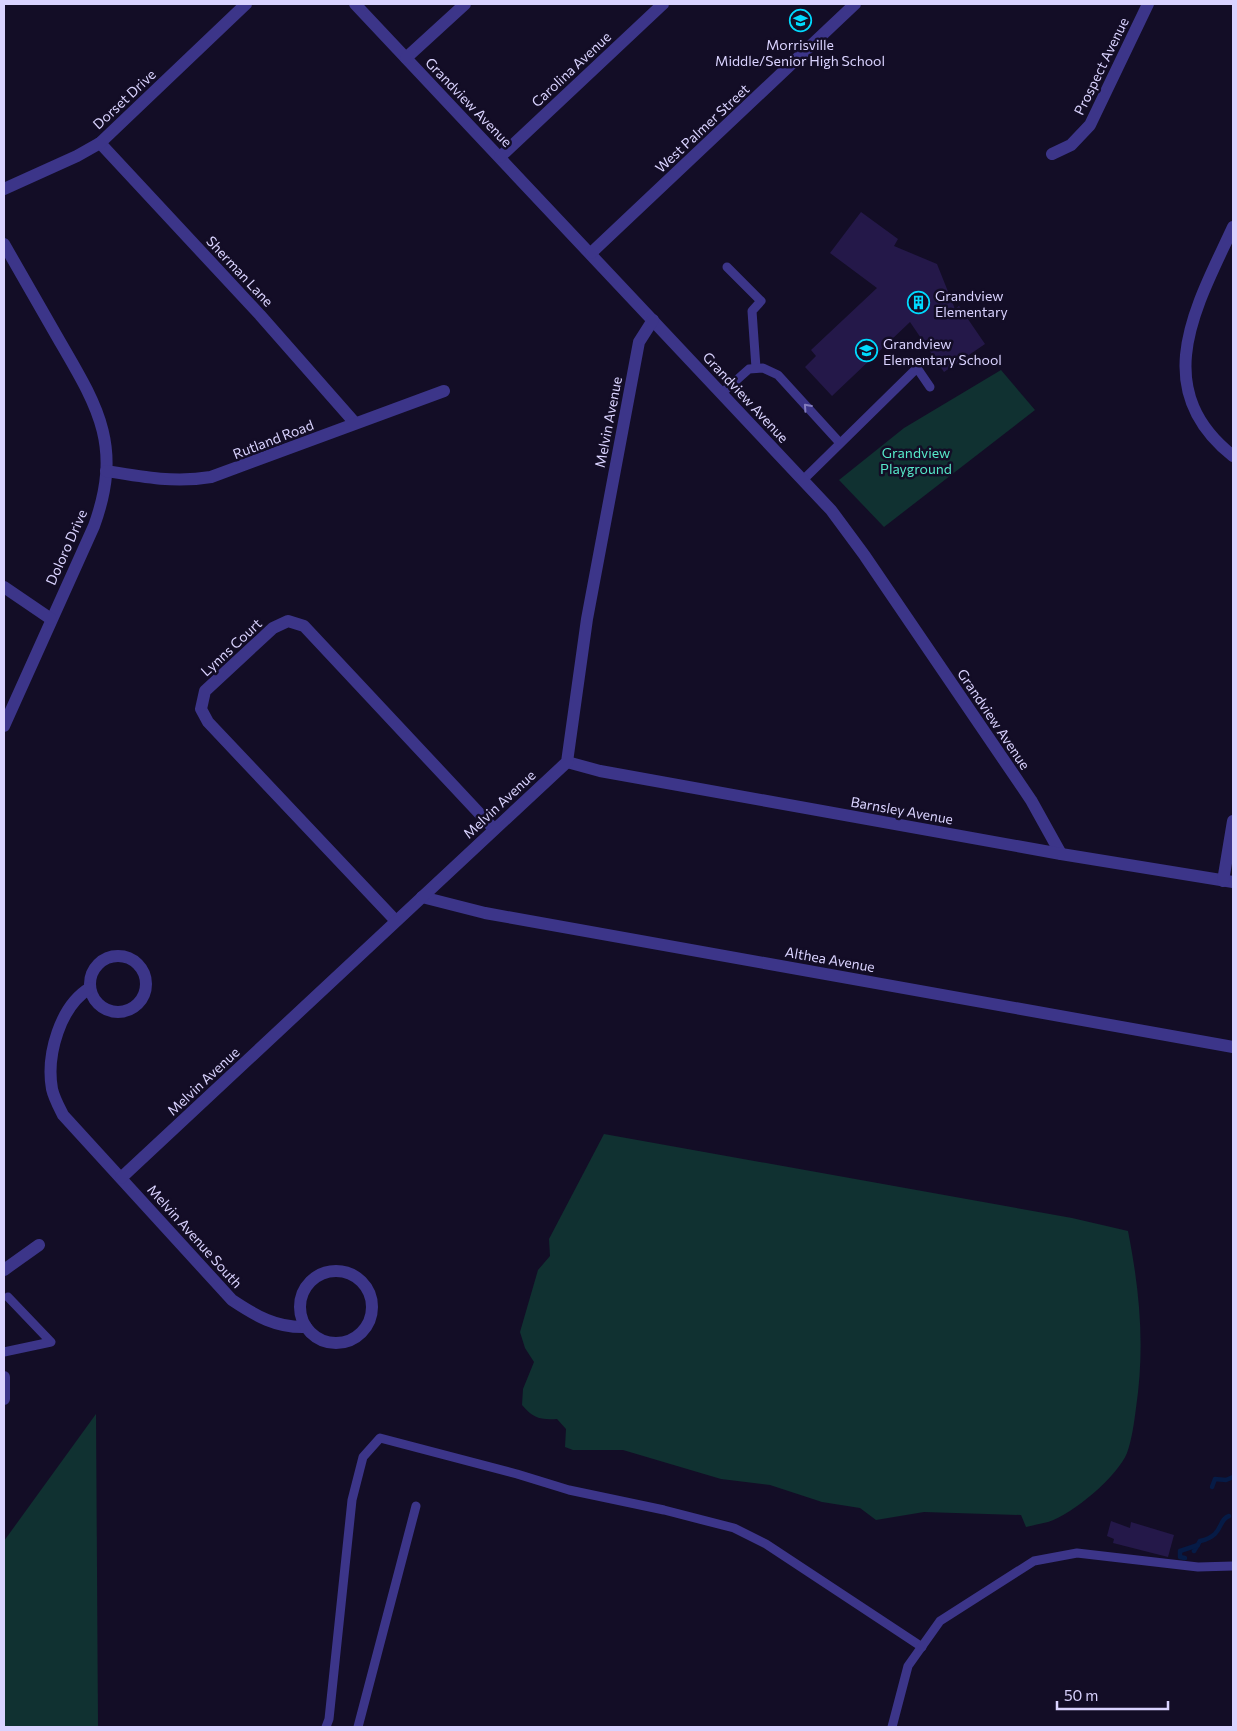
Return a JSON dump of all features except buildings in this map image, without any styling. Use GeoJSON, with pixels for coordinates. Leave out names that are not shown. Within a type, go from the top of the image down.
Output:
{"type":"FeatureCollection","features":[{"type":"Feature","properties":{"kind":"street","name":"Dorset Drive"},"geometry":{"type":"LineString","coordinates":[[4,189],[77,156],[100,143],[246,4]]}},
{"type":"Feature","properties":{"kind":"street","name":"Grandview Avenue"},"geometry":{"type":"LineString","coordinates":[[355,4],[722,393],[843,525],[1031,800],[1062,854]]}},
{"type":"Feature","properties":{"kind":"street"},"geometry":{"type":"LineString","coordinates":[[406,58],[465,4]]}},
{"type":"Feature","properties":{"kind":"street","name":"Carolina Avenue"},"geometry":{"type":"LineString","coordinates":[[500,157],[663,4]]}},
{"type":"Feature","properties":{"kind":"street","name":"West Palmer Street"},"geometry":{"type":"LineString","coordinates":[[590,253],[855,4]]}},
{"type":"Feature","properties":{"kind":"street","name":"Prospect Avenue"},"geometry":{"type":"LineString","coordinates":[[1052,154],[1070,145],[1090,124],[1148,4]]}},
{"type":"Feature","properties":{"kind":"street","name":"Sherman Lane"},"geometry":{"type":"LineString","coordinates":[[100,143],[260,314],[355,423]]}},
{"type":"Feature","properties":{"kind":"street"},"geometry":{"type":"LineString","coordinates":[[1233,227],[1192,319],[1186,354],[1189,389],[1194,406],[1216,440],[1233,456]]}},
{"type":"Feature","properties":{"kind":"street","name":"Doloro Drive"},"geometry":{"type":"LineString","coordinates":[[4,244],[92,398],[105,440],[106,472],[103,494],[94,526],[4,726]]}},
{"type":"Feature","properties":{"kind":"street","name":"Melvin Avenue"},"geometry":{"type":"LineString","coordinates":[[121,1178],[567,762],[587,619],[639,342],[653,320]]}},
{"type":"Feature","properties":{"kind":"street","name":"Rutland Road"},"geometry":{"type":"LineString","coordinates":[[106,472],[165,480],[188,481],[211,477],[444,391]]}},
{"type":"Feature","properties":{"kind":"street"},"geometry":{"type":"LineString","coordinates":[[4,587],[51,619]]}},
{"type":"Feature","properties":{"kind":"street","name":"Lynns Court"},"geometry":{"type":"LineString","coordinates":[[396,921],[208,722],[201,709],[205,691],[280,623],[297,622],[304,626],[494,829]]}},
{"type":"Feature","properties":{"kind":"street","name":"Barnsley Avenue"},"geometry":{"type":"LineString","coordinates":[[567,762],[600,771],[1062,854],[1228,881]]}},
{"type":"Feature","properties":{"kind":"street"},"geometry":{"type":"LineString","coordinates":[[1228,881],[1233,821]]}},
{"type":"Feature","properties":{"kind":"street","name":"Althea Avenue"},"geometry":{"type":"LineString","coordinates":[[422,896],[485,912],[1233,1047]]}},
{"type":"Feature","properties":{"kind":"street"},"geometry":{"type":"LineString","coordinates":[[112,956],[132,959],[139,965],[146,981],[146,991],[141,1000],[135,1007],[126,1011],[116,1012],[102,1007],[95,1001],[90,988],[92,972],[98,964],[112,956]]}},
{"type":"Feature","properties":{"kind":"street","name":"Melvin Avenue South"},"geometry":{"type":"LineString","coordinates":[[90,988],[72,1002],[54,1042],[51,1066],[52,1090],[63,1115],[232,1300],[253,1314],[276,1325],[306,1327]]}},
{"type":"Feature","properties":{"kind":"street"},"geometry":{"type":"LineString","coordinates":[[4,1270],[39,1245]]}},
{"type":"Feature","properties":{"kind":"street"},"geometry":{"type":"LineString","coordinates":[[340,1271],[352,1274],[362,1282],[370,1296],[372,1308],[369,1321],[363,1332],[352,1339],[340,1343],[330,1343],[318,1339],[306,1327],[299,1307],[306,1286],[316,1277],[327,1272],[340,1271]]}},
{"type":"Feature","properties":{"kind":"street"},"geometry":{"type":"LineString","coordinates":[[4,1377],[4,1398]]}},
{"type":"Feature","properties":{"kind":"lane"},"geometry":{"type":"LineString","coordinates":[[727,267],[761,302],[752,311],[756,368]]}},
{"type":"Feature","properties":{"kind":"lane"},"geometry":{"type":"LineString","coordinates":[[803,480],[917,368],[930,387]]}},
{"type":"Feature","properties":{"kind":"lane"},"geometry":{"type":"LineString","coordinates":[[722,393],[748,369],[769,370],[778,375],[840,443]]}},
{"type":"Feature","properties":{"kind":"lane"},"geometry":{"type":"LineString","coordinates":[[4,1352],[51,1342],[8,1297]]}},
{"type":"Feature","properties":{"kind":"lane"},"geometry":{"type":"LineString","coordinates":[[326,1727],[329,1719],[352,1500],[363,1457],[380,1438],[517,1474],[569,1490],[664,1510],[734,1528],[766,1544],[922,1647]]}},
{"type":"Feature","properties":{"kind":"lane"},"geometry":{"type":"LineString","coordinates":[[358,1727],[416,1506]]}},
{"type":"Feature","properties":{"kind":"lane"},"geometry":{"type":"LineString","coordinates":[[892,1727],[908,1666],[940,1621],[1034,1560],[1076,1553],[1198,1567],[1233,1566]]}},
{"type":"Feature","properties":{"kind":"green space","name":"Grandview Playground"},"geometry":{"type":"Polygon","coordinates":[[[1001,370],[1035,410],[884,527],[839,480],[904,428],[1001,370]]]}},
{"type":"Feature","properties":{"kind":"green space"},"geometry":{"type":"Polygon","coordinates":[[[604,1134],[1072,1218],[1128,1231],[1136,1276],[1141,1341],[1139,1385],[1133,1431],[1122,1463],[1093,1494],[1069,1511],[1048,1522],[1026,1527],[1021,1515],[924,1512],[876,1520],[860,1508],[822,1502],[770,1485],[721,1479],[623,1450],[573,1450],[565,1447],[566,1429],[557,1419],[537,1417],[522,1405],[523,1389],[534,1362],[525,1348],[520,1332],[538,1270],[550,1256],[549,1239],[604,1134]]]}},
{"type":"Feature","properties":{"kind":"green space"},"geometry":{"type":"Polygon","coordinates":[[[96,1414],[98,1727],[4,1727],[4,1541],[96,1414]]]}},
{"type":"Feature","properties":{"kind":"waterway"},"geometry":{"type":"LineString","coordinates":[[1212,1487],[1215,1479],[1226,1480],[1233,1477]]}},
{"type":"Feature","properties":{"kind":"waterway"},"geometry":{"type":"LineString","coordinates":[[1194,1551],[1200,1541],[1217,1532],[1225,1518],[1229,1516]]}},
{"type":"Feature","properties":{"kind":"waterway"},"geometry":{"type":"LineString","coordinates":[[1185,1558],[1180,1557],[1180,1551],[1198,1545]]}},
{"type":"Feature","properties":{"kind":"place","name":"Morrisville Middle/Senior High School"},"geometry":{"type":"Point","coordinates":[800,21]}},
{"type":"Feature","properties":{"kind":"place","name":"Grandview Elementary"},"geometry":{"type":"Point","coordinates":[919,303]}},
{"type":"Feature","properties":{"kind":"place","name":"Grandview Elementary School"},"geometry":{"type":"Point","coordinates":[867,351]}}]}
